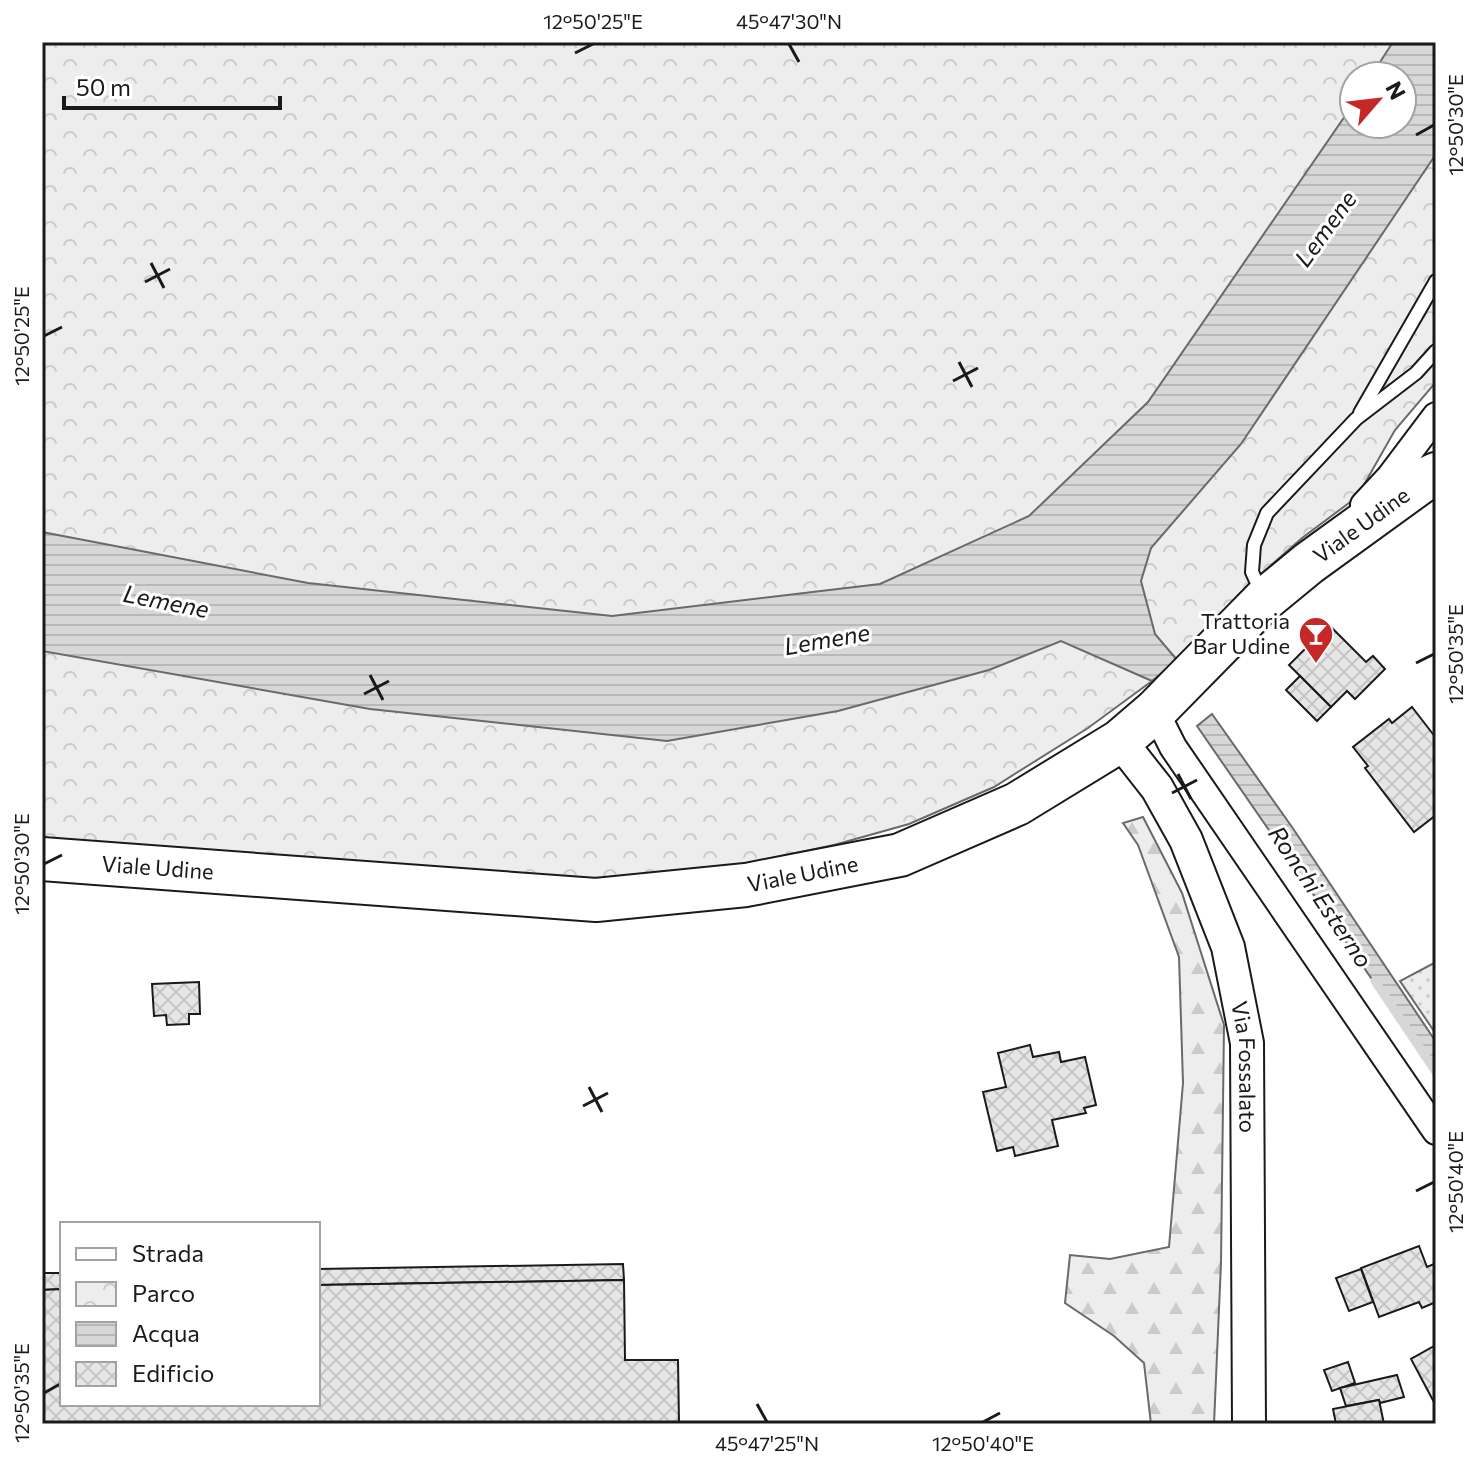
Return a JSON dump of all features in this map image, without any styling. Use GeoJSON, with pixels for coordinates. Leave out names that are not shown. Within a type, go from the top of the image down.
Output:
{"type":"FeatureCollection","features":[{"type":"Feature","properties":{"kind":"main road","name":"Viale Udine"},"geometry":{"type":"LineString","coordinates":[[42,859],[596,900],[746,885],[900,855],[1017,804],[1120,741],[1155,711],[1264,600],[1309,563],[1436,474]]}},
{"type":"Feature","properties":{"kind":"street"},"geometry":{"type":"LineString","coordinates":[[1309,563],[1390,477],[1436,416]]}},
{"type":"Feature","properties":{"kind":"street"},"geometry":{"type":"LineString","coordinates":[[1155,711],[1173,747],[1436,1131]]}},
{"type":"Feature","properties":{"kind":"street","name":"Via Fossalato"},"geometry":{"type":"LineString","coordinates":[[1120,741],[1157,788],[1186,840],[1228,947],[1247,1043],[1249,1424]]}},
{"type":"Feature","properties":{"kind":"lane"},"geometry":{"type":"LineString","coordinates":[[1356,419],[1436,281]]}},
{"type":"Feature","properties":{"kind":"lane"},"geometry":{"type":"LineString","coordinates":[[1264,600],[1252,572],[1254,545],[1267,513],[1356,419],[1416,373],[1436,351]]}},
{"type":"Feature","properties":{"kind":"green space"},"geometry":{"type":"Polygon","coordinates":[[[1436,42],[1436,382],[1395,430],[1357,497],[1302,538],[1246,587],[1177,660],[1152,681],[1088,728],[994,787],[909,824],[834,845],[748,863],[622,878],[567,879],[42,843],[42,44],[1436,42]]]}},
{"type":"Feature","properties":{"kind":"green space"},"geometry":{"type":"Polygon","coordinates":[[[1143,817],[1182,893],[1224,1025],[1221,1263],[1214,1424],[1151,1424],[1144,1363],[1114,1336],[1065,1303],[1070,1255],[1110,1259],[1169,1247],[1183,1083],[1179,957],[1138,845],[1123,823],[1143,817]]]}},
{"type":"Feature","properties":{"kind":"green space"},"geometry":{"type":"Polygon","coordinates":[[[1436,962],[1436,1034],[1400,981],[1436,962]]]}},
{"type":"Feature","properties":{"kind":"water","name":"Lemene"},"geometry":{"type":"Polygon","coordinates":[[[1393,42],[1436,42],[1436,154],[1241,444],[1151,548],[1141,581],[1155,634],[1177,660],[1152,681],[1061,641],[989,670],[838,711],[667,741],[370,709],[42,651],[42,532],[308,583],[612,616],[880,584],[1029,516],[1148,402],[1338,126],[1338,140],[1418,140],[1418,60],[1381,60],[1393,42]]]}},
{"type":"Feature","properties":{"kind":"water"},"geometry":{"type":"Polygon","coordinates":[[[1212,714],[1436,1042],[1436,1072],[1197,726],[1212,714]]]}},
{"type":"Feature","properties":{"kind":"building"},"geometry":{"type":"Polygon","coordinates":[[[1329,625],[1366,662],[1373,656],[1385,669],[1355,699],[1347,691],[1331,707],[1289,665],[1329,625]]]}},
{"type":"Feature","properties":{"kind":"building"},"geometry":{"type":"Polygon","coordinates":[[[1300,676],[1331,707],[1317,721],[1286,690],[1300,676]]]}},
{"type":"Feature","properties":{"kind":"building"},"geometry":{"type":"Polygon","coordinates":[[[1412,707],[1436,738],[1436,815],[1414,832],[1365,768],[1368,766],[1353,747],[1389,719],[1392,723],[1412,707]]]}},
{"type":"Feature","properties":{"kind":"building"},"geometry":{"type":"Polygon","coordinates":[[[199,982],[200,1014],[189,1014],[189,1024],[167,1025],[166,1015],[154,1016],[152,984],[199,982]]]}},
{"type":"Feature","properties":{"kind":"building"},"geometry":{"type":"Polygon","coordinates":[[[1030,1045],[1033,1057],[1059,1052],[1061,1062],[1085,1057],[1096,1105],[1084,1108],[1086,1113],[1052,1120],[1058,1146],[1015,1156],[1013,1147],[997,1151],[983,1092],[1006,1087],[998,1053],[1030,1045]]]}},
{"type":"Feature","properties":{"kind":"building"},"geometry":{"type":"Polygon","coordinates":[[[1419,1246],[1427,1267],[1434,1264],[1436,1269],[1436,1302],[1422,1308],[1419,1302],[1379,1317],[1361,1268],[1419,1246]]]}},
{"type":"Feature","properties":{"kind":"building"},"geometry":{"type":"Polygon","coordinates":[[[623,1264],[624,1280],[320,1285],[320,1269],[623,1264]]]}},
{"type":"Feature","properties":{"kind":"building"},"geometry":{"type":"Polygon","coordinates":[[[1361,1269],[1373,1302],[1349,1311],[1336,1278],[1361,1269]]]}},
{"type":"Feature","properties":{"kind":"building"},"geometry":{"type":"Polygon","coordinates":[[[42,1273],[60,1273],[60,1289],[42,1290],[42,1273]]]}},
{"type":"Feature","properties":{"kind":"building"},"geometry":{"type":"Polygon","coordinates":[[[624,1280],[625,1360],[678,1360],[679,1424],[42,1424],[42,1290],[60,1289],[60,1406],[320,1406],[320,1285],[624,1280]]]}},
{"type":"Feature","properties":{"kind":"building"},"geometry":{"type":"Polygon","coordinates":[[[1436,1345],[1436,1406],[1411,1359],[1436,1345]]]}},
{"type":"Feature","properties":{"kind":"building"},"geometry":{"type":"Polygon","coordinates":[[[1348,1362],[1355,1383],[1332,1391],[1324,1370],[1348,1362]]]}},
{"type":"Feature","properties":{"kind":"building"},"geometry":{"type":"Polygon","coordinates":[[[1397,1375],[1404,1397],[1346,1406],[1340,1388],[1397,1375]]]}},
{"type":"Feature","properties":{"kind":"building"},"geometry":{"type":"Polygon","coordinates":[[[1379,1400],[1384,1424],[1336,1424],[1333,1409],[1379,1400]]]}},
{"type":"Feature","properties":{"kind":"waterway","name":"Ronchi Esterno"},"geometry":{"type":"LineString","coordinates":[[1375,981],[1436,1072]]}},
{"type":"Feature","properties":{"kind":"place","name":"Trattoria Bar Udine"},"geometry":{"type":"Point","coordinates":[1316,665]}}]}
